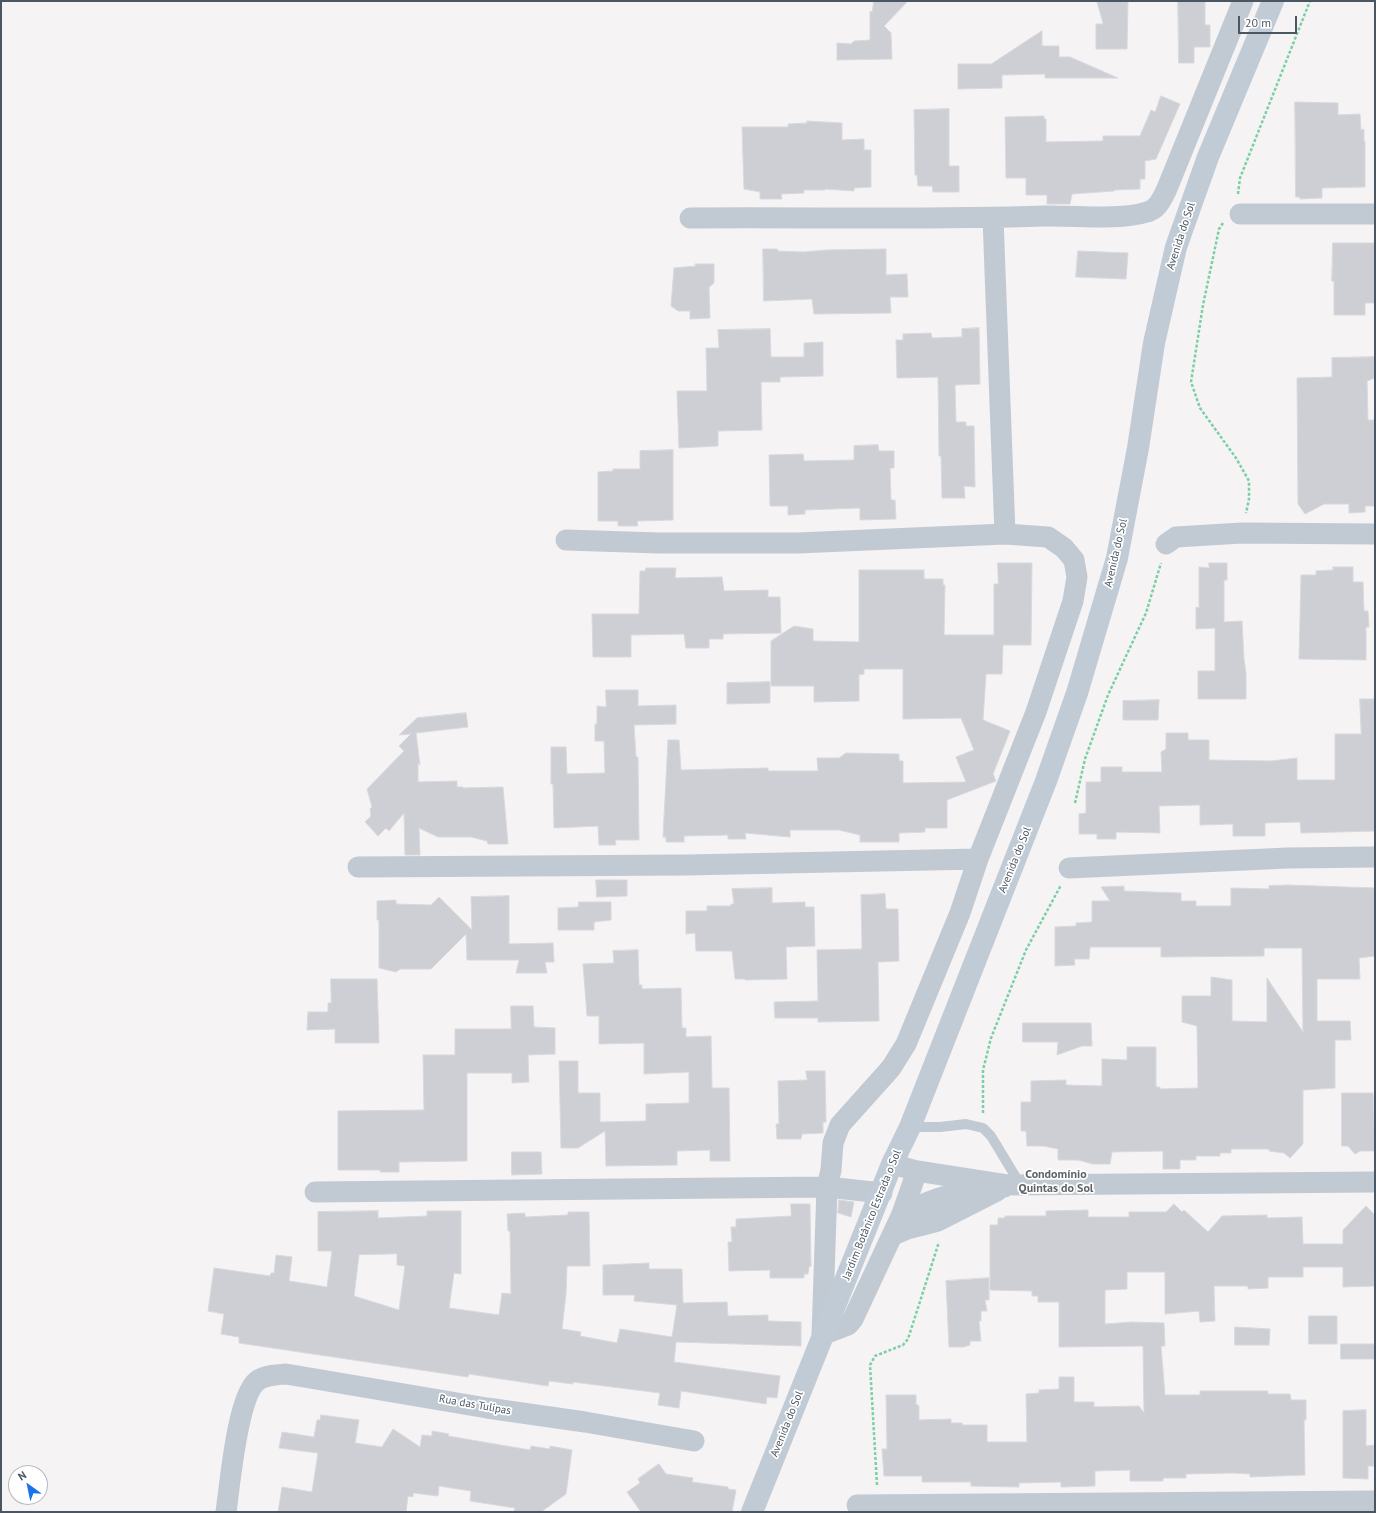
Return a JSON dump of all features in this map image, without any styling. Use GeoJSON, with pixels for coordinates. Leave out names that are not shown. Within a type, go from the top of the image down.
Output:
{"type":"FeatureCollection","features":[{"type":"Feature","properties":{"kind":"street"},"geometry":{"type":"LineString","coordinates":[[690,218],[993,218],[1128,215],[1141,214],[1155,209],[1166,190],[1243,1]]}},
{"type":"Feature","properties":{"kind":"street","name":"Avenida do Sol"},"geometry":{"type":"LineString","coordinates":[[923,1095],[1046,781],[1077,693],[1117,558],[1154,343],[1165,286],[1176,247],[1208,157],[1273,1]]}},
{"type":"Feature","properties":{"kind":"street"},"geometry":{"type":"LineString","coordinates":[[1240,214],[1375,214]]}},
{"type":"Feature","properties":{"kind":"street"},"geometry":{"type":"LineString","coordinates":[[993,218],[997,290],[1005,534]]}},
{"type":"Feature","properties":{"kind":"street"},"geometry":{"type":"LineString","coordinates":[[566,540],[659,543],[798,543],[1005,534],[1048,537],[1064,548],[1074,560],[1077,577],[1064,632],[1039,704],[978,859],[960,913],[906,1044],[891,1068],[840,1125],[833,1143],[831,1170],[827,1187],[822,1335],[848,1325],[853,1319],[893,1235],[917,1170]]}},
{"type":"Feature","properties":{"kind":"street"},"geometry":{"type":"LineString","coordinates":[[1166,544],[1176,537],[1242,534],[1375,534]]}},
{"type":"Feature","properties":{"kind":"street"},"geometry":{"type":"LineString","coordinates":[[1069,868],[1288,858],[1375,857]]}},
{"type":"Feature","properties":{"kind":"street"},"geometry":{"type":"LineString","coordinates":[[358,867],[695,864],[978,859]]}},
{"type":"Feature","properties":{"kind":"street","name":"Jardim Botânico Estrada o Sol"},"geometry":{"type":"LineString","coordinates":[[822,1335],[882,1193],[892,1164],[910,1127],[923,1095]]}},
{"type":"Feature","properties":{"kind":"street"},"geometry":{"type":"LineString","coordinates":[[892,1164],[917,1170],[1010,1185]]}},
{"type":"Feature","properties":{"kind":"street"},"geometry":{"type":"LineString","coordinates":[[902,1214],[939,1197],[955,1192],[1010,1185],[1375,1182]]}},
{"type":"Feature","properties":{"kind":"street"},"geometry":{"type":"LineString","coordinates":[[893,1235],[907,1229],[938,1221],[1010,1185]]}},
{"type":"Feature","properties":{"kind":"street"},"geometry":{"type":"LineString","coordinates":[[315,1192],[827,1187],[882,1193]]}},
{"type":"Feature","properties":{"kind":"street","name":"Avenida do Sol"},"geometry":{"type":"LineString","coordinates":[[752,1512],[822,1335]]}},
{"type":"Feature","properties":{"kind":"street","name":"Rua das Tulipas"},"geometry":{"type":"LineString","coordinates":[[226,1512],[238,1425],[250,1390],[257,1382],[270,1375],[286,1374],[694,1441]]}},
{"type":"Feature","properties":{"kind":"street"},"geometry":{"type":"LineString","coordinates":[[857,1505],[1375,1502]]}},
{"type":"Feature","properties":{"kind":"lane"},"geometry":{"type":"LineString","coordinates":[[910,1127],[940,1127],[966,1124],[983,1128],[991,1136],[1010,1185]]}},
{"type":"Feature","properties":{"kind":"path"},"geometry":{"type":"LineString","coordinates":[[1242,534],[1249,499],[1249,481],[1236,458],[1200,408],[1192,382],[1203,305],[1219,229],[1227,219],[1240,214],[1237,199],[1240,178],[1310,1]]}},
{"type":"Feature","properties":{"kind":"path"},"geometry":{"type":"LineString","coordinates":[[1075,803],[1090,744],[1108,695],[1146,613],[1166,544]]}},
{"type":"Feature","properties":{"kind":"path"},"geometry":{"type":"LineString","coordinates":[[983,1128],[983,1070],[991,1038],[1026,950],[1069,868]]}},
{"type":"Feature","properties":{"kind":"path"},"geometry":{"type":"LineString","coordinates":[[878,1505],[870,1366],[875,1356],[903,1345],[908,1339],[939,1242],[938,1221]]}},
{"type":"Feature","properties":{"kind":"building"},"geometry":{"type":"Polygon","coordinates":[[[874,1],[908,1],[884,26],[891,33],[892,59],[837,60],[837,43],[851,44],[854,41],[870,40],[870,11],[872,12],[874,1]]]}},
{"type":"Feature","properties":{"kind":"building"},"geometry":{"type":"Polygon","coordinates":[[[1097,1],[1128,1],[1127,49],[1096,49],[1096,24],[1103,24],[1097,1]]]}},
{"type":"Feature","properties":{"kind":"building"},"geometry":{"type":"Polygon","coordinates":[[[1178,1],[1205,1],[1205,25],[1210,25],[1210,47],[1194,47],[1194,63],[1179,63],[1178,1]]]}},
{"type":"Feature","properties":{"kind":"building"},"geometry":{"type":"Polygon","coordinates":[[[1042,31],[1042,46],[1059,46],[1059,57],[1070,57],[1118,78],[1045,78],[1045,74],[1002,75],[1002,88],[958,89],[958,64],[991,64],[1042,31]]]}},
{"type":"Feature","properties":{"kind":"building"},"geometry":{"type":"Polygon","coordinates":[[[1161,96],[1180,104],[1156,159],[1145,161],[1145,179],[1140,179],[1140,189],[1072,194],[1070,204],[1047,204],[1047,195],[1026,195],[1026,178],[1006,178],[1005,117],[1044,116],[1044,119],[1046,119],[1046,142],[1103,141],[1103,136],[1140,136],[1151,110],[1155,112],[1161,96]]]}},
{"type":"Feature","properties":{"kind":"building"},"geometry":{"type":"Polygon","coordinates":[[[1295,102],[1338,103],[1338,115],[1360,114],[1361,130],[1364,129],[1365,141],[1365,187],[1322,188],[1322,198],[1300,199],[1300,197],[1296,197],[1295,102]]]}},
{"type":"Feature","properties":{"kind":"building"},"geometry":{"type":"Polygon","coordinates":[[[949,109],[949,166],[959,166],[959,192],[933,192],[932,186],[918,186],[917,175],[915,175],[914,110],[949,109]]]}},
{"type":"Feature","properties":{"kind":"building"},"geometry":{"type":"Polygon","coordinates":[[[807,121],[842,123],[842,140],[864,139],[864,150],[871,150],[871,187],[854,188],[854,191],[825,189],[804,190],[804,193],[781,194],[782,199],[760,199],[760,192],[744,189],[742,127],[788,127],[788,124],[807,123],[807,121]]]}},
{"type":"Feature","properties":{"kind":"building"},"geometry":{"type":"Polygon","coordinates":[[[1333,243],[1375,243],[1375,303],[1365,303],[1365,315],[1334,315],[1334,281],[1332,281],[1333,243]]]}},
{"type":"Feature","properties":{"kind":"building"},"geometry":{"type":"Polygon","coordinates":[[[763,249],[804,252],[886,249],[886,275],[907,274],[908,297],[890,297],[891,313],[814,314],[812,299],[764,301],[763,249]]]}},
{"type":"Feature","properties":{"kind":"building"},"geometry":{"type":"Polygon","coordinates":[[[1078,251],[1128,253],[1126,279],[1076,277],[1078,251]]]}},
{"type":"Feature","properties":{"kind":"building"},"geometry":{"type":"Polygon","coordinates":[[[695,264],[714,264],[714,283],[709,287],[710,318],[690,319],[690,311],[678,311],[671,306],[674,268],[696,266],[695,264]]]}},
{"type":"Feature","properties":{"kind":"building"},"geometry":{"type":"Polygon","coordinates":[[[979,328],[980,384],[955,385],[956,422],[966,422],[966,426],[974,426],[975,487],[964,486],[965,498],[942,498],[941,456],[939,456],[938,377],[897,378],[896,340],[903,340],[903,334],[931,333],[932,338],[962,337],[962,329],[979,328]]]}},
{"type":"Feature","properties":{"kind":"building"},"geometry":{"type":"Polygon","coordinates":[[[770,329],[771,357],[804,357],[804,343],[823,342],[823,376],[780,377],[780,382],[761,382],[762,430],[718,431],[718,446],[679,448],[677,391],[707,391],[706,348],[719,348],[718,330],[770,329]]]}},
{"type":"Feature","properties":{"kind":"building"},"geometry":{"type":"Polygon","coordinates":[[[1375,357],[1375,378],[1367,381],[1368,420],[1375,420],[1375,506],[1365,506],[1365,512],[1349,513],[1349,504],[1324,504],[1305,514],[1298,504],[1297,378],[1332,377],[1332,358],[1375,357]]]}},
{"type":"Feature","properties":{"kind":"building"},"geometry":{"type":"Polygon","coordinates":[[[878,445],[879,451],[894,451],[894,468],[890,468],[891,500],[895,500],[896,519],[860,520],[860,508],[805,510],[805,514],[788,515],[788,506],[770,506],[769,455],[803,454],[804,461],[854,460],[854,446],[878,445]]]}},
{"type":"Feature","properties":{"kind":"building"},"geometry":{"type":"Polygon","coordinates":[[[673,450],[673,520],[637,521],[638,526],[618,526],[618,521],[598,521],[598,472],[613,471],[613,469],[640,469],[640,451],[673,450]]]}},
{"type":"Feature","properties":{"kind":"building"},"geometry":{"type":"Polygon","coordinates":[[[998,563],[1032,563],[1031,645],[1003,645],[1002,674],[986,674],[983,720],[1010,731],[993,774],[996,781],[947,800],[947,828],[925,828],[925,832],[899,833],[899,842],[860,842],[860,835],[839,830],[790,830],[790,837],[745,833],[746,839],[728,839],[728,835],[684,836],[684,842],[666,842],[666,837],[663,837],[668,740],[679,740],[681,770],[768,768],[768,771],[818,771],[817,758],[839,758],[846,753],[899,754],[899,761],[903,761],[903,783],[966,782],[956,757],[974,750],[961,718],[903,719],[903,669],[864,669],[864,674],[859,675],[859,701],[814,702],[814,686],[771,686],[771,641],[794,626],[813,629],[813,641],[859,642],[859,570],[924,570],[924,579],[943,579],[943,585],[945,585],[944,635],[994,635],[994,584],[998,584],[998,563]]]}},
{"type":"Feature","properties":{"kind":"building"},"geometry":{"type":"Polygon","coordinates":[[[1209,563],[1227,563],[1227,580],[1224,580],[1224,622],[1242,621],[1246,673],[1246,699],[1198,699],[1198,671],[1215,671],[1215,628],[1196,629],[1196,607],[1199,608],[1199,567],[1209,568],[1209,563]]]}},
{"type":"Feature","properties":{"kind":"building"},"geometry":{"type":"Polygon","coordinates":[[[1333,567],[1353,567],[1353,582],[1363,582],[1364,611],[1368,611],[1369,627],[1366,627],[1366,660],[1299,659],[1301,575],[1316,575],[1316,571],[1333,570],[1333,567]]]}},
{"type":"Feature","properties":{"kind":"building"},"geometry":{"type":"Polygon","coordinates":[[[646,568],[676,568],[675,578],[722,577],[724,591],[768,590],[768,597],[780,597],[781,633],[723,634],[723,639],[709,639],[709,648],[686,648],[684,634],[631,635],[631,657],[593,657],[592,614],[639,614],[640,571],[645,571],[646,568]]]}},
{"type":"Feature","properties":{"kind":"building"},"geometry":{"type":"Polygon","coordinates":[[[770,682],[770,703],[727,704],[727,683],[770,682]]]}},
{"type":"Feature","properties":{"kind":"building"},"geometry":{"type":"Polygon","coordinates":[[[606,690],[638,690],[638,706],[676,705],[676,724],[634,725],[636,757],[638,757],[639,840],[615,840],[616,845],[599,845],[598,826],[554,828],[553,784],[551,784],[551,747],[566,747],[567,774],[605,773],[604,741],[595,741],[595,724],[597,724],[597,706],[606,707],[606,690]]]}},
{"type":"Feature","properties":{"kind":"building"},"geometry":{"type":"Polygon","coordinates":[[[1360,699],[1375,699],[1375,831],[1301,833],[1300,822],[1265,823],[1265,836],[1233,836],[1233,824],[1200,825],[1200,805],[1159,806],[1160,833],[1116,832],[1116,839],[1097,839],[1097,834],[1079,834],[1079,814],[1086,813],[1086,782],[1101,782],[1101,767],[1122,767],[1122,772],[1162,772],[1161,752],[1166,749],[1166,733],[1188,733],[1188,740],[1209,740],[1209,760],[1271,761],[1297,758],[1297,780],[1335,780],[1335,734],[1361,734],[1360,699]]]}},
{"type":"Feature","properties":{"kind":"building"},"geometry":{"type":"Polygon","coordinates":[[[1159,700],[1158,720],[1123,720],[1123,701],[1159,700]]]}},
{"type":"Feature","properties":{"kind":"building"},"geometry":{"type":"Polygon","coordinates":[[[466,713],[468,727],[416,733],[420,765],[418,763],[418,782],[457,781],[457,787],[463,788],[503,787],[508,844],[488,844],[487,841],[471,837],[438,837],[419,828],[420,855],[405,855],[404,813],[389,831],[386,828],[378,836],[365,822],[371,816],[370,809],[372,807],[367,789],[404,751],[399,746],[411,734],[399,735],[417,718],[466,713]]]}},
{"type":"Feature","properties":{"kind":"building"},"geometry":{"type":"Polygon","coordinates":[[[596,880],[627,880],[627,896],[597,897],[596,880]]]}},
{"type":"Feature","properties":{"kind":"building"},"geometry":{"type":"Polygon","coordinates":[[[1288,885],[1375,888],[1375,956],[1359,958],[1360,979],[1317,979],[1317,1021],[1350,1021],[1351,1040],[1335,1040],[1335,1088],[1303,1090],[1303,1144],[1290,1158],[1284,1153],[1269,1151],[1269,1149],[1231,1149],[1231,1153],[1220,1153],[1220,1156],[1196,1156],[1196,1160],[1180,1160],[1180,1169],[1163,1169],[1163,1151],[1112,1152],[1110,1164],[1093,1164],[1078,1160],[1058,1160],[1058,1149],[1043,1146],[1027,1146],[1026,1131],[1021,1131],[1021,1102],[1031,1102],[1031,1081],[1066,1080],[1066,1085],[1102,1086],[1102,1059],[1127,1060],[1127,1047],[1156,1047],[1156,1087],[1160,1087],[1160,1089],[1198,1088],[1197,1026],[1182,1022],[1182,996],[1211,996],[1211,977],[1232,980],[1232,1021],[1267,1022],[1267,978],[1303,1032],[1302,948],[1264,948],[1264,956],[1161,957],[1161,947],[1090,947],[1089,959],[1074,959],[1075,965],[1055,966],[1055,927],[1076,926],[1076,923],[1092,922],[1092,901],[1110,901],[1101,887],[1124,886],[1124,891],[1181,893],[1181,901],[1196,901],[1196,906],[1231,906],[1231,888],[1269,889],[1269,886],[1288,885]]]}},
{"type":"Feature","properties":{"kind":"building"},"geometry":{"type":"Polygon","coordinates":[[[772,888],[772,903],[805,902],[805,907],[814,907],[815,946],[786,947],[787,979],[735,979],[732,951],[696,951],[695,933],[686,934],[686,911],[707,911],[707,906],[731,906],[731,904],[734,904],[732,889],[772,888]]]}},
{"type":"Feature","properties":{"kind":"building"},"geometry":{"type":"Polygon","coordinates":[[[885,894],[886,909],[898,909],[899,961],[878,962],[879,1021],[818,1022],[818,1018],[775,1018],[774,1002],[818,1001],[817,950],[862,949],[861,895],[885,894]]]}},
{"type":"Feature","properties":{"kind":"building"},"geometry":{"type":"Polygon","coordinates":[[[509,896],[509,944],[553,943],[554,962],[545,962],[547,973],[516,973],[519,960],[467,960],[466,934],[431,969],[400,969],[396,972],[379,968],[379,920],[377,920],[377,901],[396,900],[396,904],[431,905],[439,897],[472,930],[471,897],[509,896]]]}},
{"type":"Feature","properties":{"kind":"building"},"geometry":{"type":"Polygon","coordinates":[[[579,902],[611,902],[611,920],[594,922],[594,930],[558,930],[558,908],[578,907],[579,902]]]}},
{"type":"Feature","properties":{"kind":"building"},"geometry":{"type":"Polygon","coordinates":[[[638,950],[639,985],[642,985],[642,989],[681,988],[682,1028],[686,1028],[686,1037],[711,1036],[712,1088],[729,1088],[730,1161],[710,1161],[710,1150],[677,1151],[677,1165],[606,1166],[605,1131],[578,1148],[561,1148],[559,1061],[578,1061],[578,1093],[600,1093],[600,1122],[646,1121],[646,1104],[689,1103],[689,1072],[644,1074],[644,1043],[599,1044],[599,1016],[587,1016],[583,964],[614,963],[613,951],[638,950]]]}},
{"type":"Feature","properties":{"kind":"building"},"geometry":{"type":"Polygon","coordinates":[[[331,979],[377,979],[379,1043],[335,1043],[335,1029],[307,1030],[308,1012],[328,1012],[328,1003],[331,1003],[331,979]]]}},
{"type":"Feature","properties":{"kind":"building"},"geometry":{"type":"Polygon","coordinates":[[[511,1006],[533,1006],[534,1027],[555,1028],[555,1054],[528,1055],[529,1082],[512,1083],[512,1073],[467,1073],[467,1161],[399,1162],[399,1172],[380,1172],[380,1170],[338,1170],[338,1111],[424,1110],[423,1055],[455,1055],[455,1029],[511,1029],[511,1006]]]}},
{"type":"Feature","properties":{"kind":"building"},"geometry":{"type":"Polygon","coordinates":[[[1023,1023],[1091,1023],[1092,1046],[1082,1046],[1057,1055],[1058,1042],[1023,1042],[1023,1023]]]}},
{"type":"Feature","properties":{"kind":"building"},"geometry":{"type":"Polygon","coordinates":[[[806,1071],[825,1071],[826,1122],[823,1122],[823,1133],[802,1134],[801,1139],[777,1139],[776,1124],[779,1124],[778,1081],[807,1080],[806,1071]]]}},
{"type":"Feature","properties":{"kind":"building"},"geometry":{"type":"Polygon","coordinates":[[[1342,1093],[1373,1093],[1375,1151],[1360,1151],[1355,1154],[1348,1146],[1342,1146],[1342,1093]]]}},
{"type":"Feature","properties":{"kind":"building"},"geometry":{"type":"Polygon","coordinates":[[[512,1152],[541,1152],[542,1174],[512,1175],[512,1152]]]}},
{"type":"Feature","properties":{"kind":"building"},"geometry":{"type":"Polygon","coordinates":[[[839,1200],[854,1202],[851,1217],[838,1213],[839,1200]]]}},
{"type":"Feature","properties":{"kind":"building"},"geometry":{"type":"Polygon","coordinates":[[[791,1204],[810,1204],[811,1266],[809,1267],[808,1274],[804,1274],[804,1278],[770,1278],[770,1270],[729,1271],[728,1242],[732,1242],[731,1227],[736,1227],[736,1219],[791,1216],[791,1204]]]}},
{"type":"Feature","properties":{"kind":"building"},"geometry":{"type":"Polygon","coordinates":[[[1174,1204],[1182,1212],[1184,1210],[1208,1232],[1222,1216],[1267,1215],[1267,1218],[1302,1217],[1303,1244],[1343,1244],[1343,1230],[1366,1206],[1375,1215],[1374,1286],[1343,1287],[1343,1267],[1303,1267],[1303,1277],[1268,1277],[1268,1288],[1248,1289],[1248,1286],[1214,1286],[1215,1321],[1200,1322],[1199,1311],[1165,1314],[1165,1272],[1127,1272],[1127,1289],[1105,1290],[1105,1324],[1132,1322],[1164,1323],[1165,1346],[1161,1346],[1165,1395],[1200,1395],[1200,1391],[1268,1391],[1268,1394],[1290,1394],[1291,1400],[1306,1400],[1306,1420],[1304,1420],[1305,1475],[1250,1477],[1250,1474],[1233,1473],[1186,1474],[1186,1478],[1163,1478],[1163,1481],[1130,1481],[1130,1470],[1095,1471],[1095,1486],[1061,1487],[1061,1482],[1019,1483],[1019,1487],[971,1486],[971,1482],[922,1482],[922,1476],[884,1476],[882,1449],[887,1449],[886,1395],[916,1395],[916,1404],[919,1406],[919,1420],[951,1419],[951,1423],[962,1423],[962,1425],[987,1425],[987,1442],[1027,1442],[1026,1394],[1039,1393],[1039,1390],[1059,1389],[1059,1377],[1074,1377],[1074,1402],[1094,1402],[1094,1407],[1139,1406],[1144,1413],[1143,1346],[1059,1347],[1059,1302],[1038,1302],[1038,1296],[1032,1296],[1032,1291],[990,1290],[990,1225],[998,1225],[998,1218],[1005,1218],[1005,1216],[1046,1216],[1046,1211],[1088,1210],[1088,1217],[1129,1217],[1129,1212],[1166,1212],[1174,1204]]]}},
{"type":"Feature","properties":{"kind":"building"},"geometry":{"type":"Polygon","coordinates":[[[378,1211],[378,1218],[427,1216],[427,1211],[461,1211],[461,1274],[454,1273],[449,1308],[499,1315],[502,1293],[511,1294],[510,1231],[508,1231],[507,1214],[525,1213],[525,1217],[568,1215],[568,1212],[589,1212],[590,1266],[567,1266],[566,1294],[562,1329],[581,1332],[580,1336],[617,1343],[620,1329],[672,1337],[677,1305],[634,1301],[635,1295],[603,1295],[603,1265],[649,1263],[649,1269],[682,1269],[683,1303],[727,1302],[728,1316],[768,1315],[768,1321],[801,1322],[801,1346],[676,1342],[674,1362],[780,1376],[777,1398],[767,1397],[766,1404],[681,1391],[679,1408],[658,1405],[660,1393],[573,1382],[573,1384],[549,1381],[548,1386],[469,1374],[468,1377],[239,1343],[239,1337],[221,1334],[224,1314],[208,1311],[214,1268],[270,1276],[271,1273],[274,1273],[276,1255],[292,1257],[289,1281],[327,1287],[332,1251],[318,1251],[318,1212],[378,1211]],[[397,1254],[359,1255],[354,1296],[399,1310],[405,1266],[397,1265],[397,1254]]]}},
{"type":"Feature","properties":{"kind":"building"},"geometry":{"type":"Polygon","coordinates":[[[989,1278],[989,1300],[985,1300],[987,1311],[981,1311],[981,1321],[979,1321],[981,1341],[970,1341],[970,1345],[964,1347],[949,1347],[946,1281],[989,1278]]]}},
{"type":"Feature","properties":{"kind":"building"},"geometry":{"type":"Polygon","coordinates":[[[1309,1316],[1337,1316],[1337,1344],[1309,1344],[1309,1316]]]}},
{"type":"Feature","properties":{"kind":"building"},"geometry":{"type":"Polygon","coordinates":[[[1235,1327],[1270,1329],[1269,1345],[1235,1345],[1235,1327]]]}},
{"type":"Feature","properties":{"kind":"building"},"geometry":{"type":"Polygon","coordinates":[[[1341,1344],[1375,1344],[1375,1359],[1341,1359],[1341,1344]]]}},
{"type":"Feature","properties":{"kind":"building"},"geometry":{"type":"Polygon","coordinates":[[[1366,1410],[1366,1446],[1374,1445],[1374,1466],[1368,1466],[1368,1479],[1343,1478],[1343,1411],[1366,1410]]]}},
{"type":"Feature","properties":{"kind":"building"},"geometry":{"type":"Polygon","coordinates":[[[321,1415],[359,1420],[355,1443],[382,1447],[393,1429],[420,1447],[422,1435],[432,1436],[432,1431],[449,1434],[448,1436],[530,1450],[531,1446],[550,1449],[550,1446],[572,1450],[566,1494],[541,1512],[514,1512],[515,1508],[470,1501],[471,1491],[439,1486],[438,1496],[413,1493],[413,1497],[408,1496],[406,1512],[278,1512],[282,1487],[312,1492],[318,1453],[279,1448],[282,1432],[314,1437],[317,1420],[320,1420],[321,1415]]]}},
{"type":"Feature","properties":{"kind":"building"},"geometry":{"type":"Polygon","coordinates":[[[659,1464],[666,1474],[693,1478],[692,1482],[728,1487],[728,1489],[736,1490],[732,1512],[641,1512],[627,1492],[640,1483],[638,1479],[659,1464]]]}},
{"type":"Feature","properties":{"kind":"district","name":"Condomínio Quintas do Sol"},"geometry":{"type":"Point","coordinates":[1056,1182]}}]}
